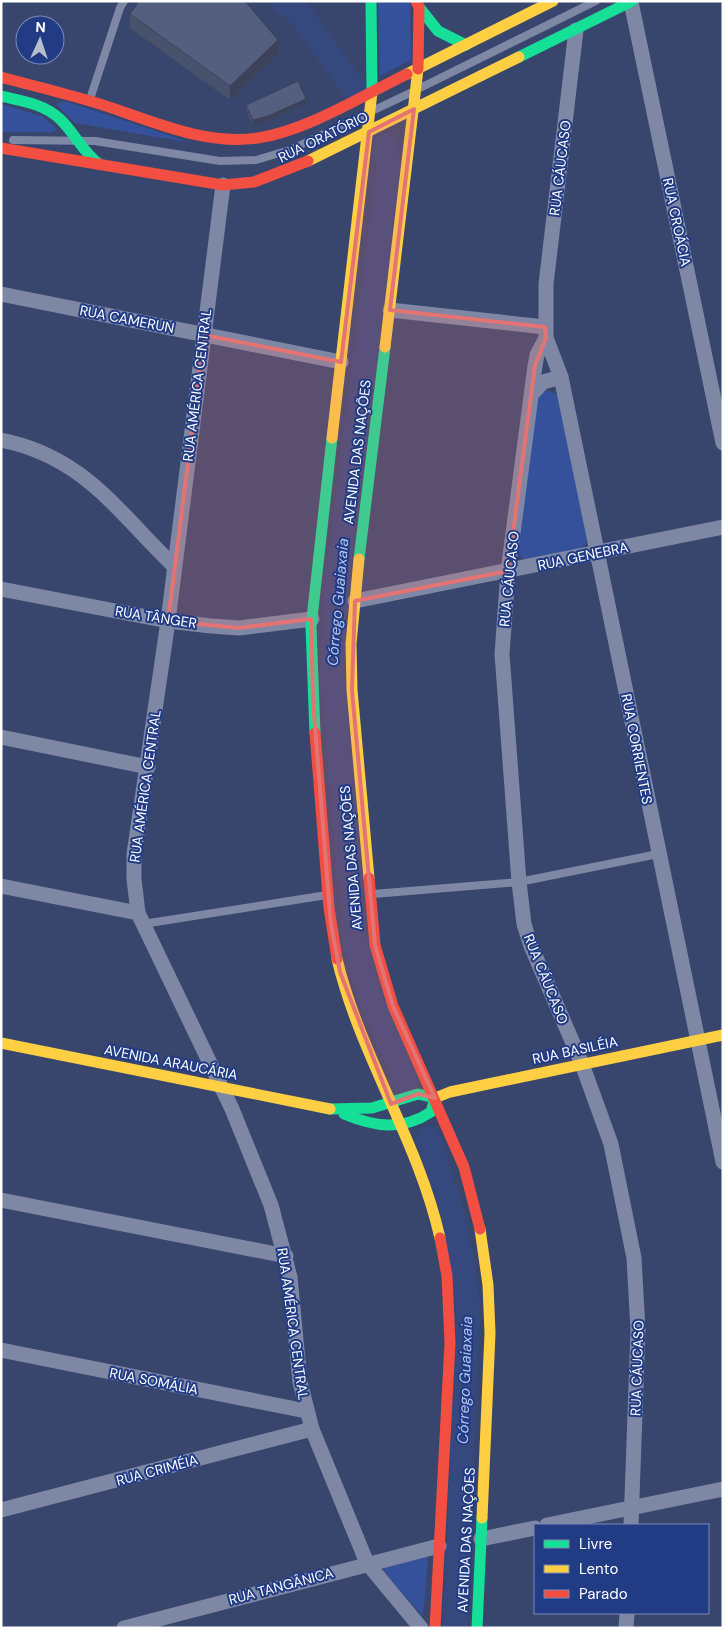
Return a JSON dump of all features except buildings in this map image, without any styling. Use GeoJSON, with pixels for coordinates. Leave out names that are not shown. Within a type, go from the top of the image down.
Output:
{"type":"FeatureCollection","features":[{"type":"Feature","properties":{"kind":"main road","name":"AVENIDA DAS NAÇÕES"},"geometry":{"type":"LineString","coordinates":[[371,1],[372,92],[369,132],[312,619],[313,702],[331,925],[340,972],[356,1021],[423,1176],[434,1210],[444,1255],[449,1292],[451,1333],[435,1628]]}},
{"type":"Feature","properties":{"kind":"main road","name":"RUA ORATÓRIO"},"geometry":{"type":"LineString","coordinates":[[1,77],[90,101],[206,137],[236,140],[286,132],[372,92],[553,1]]}},
{"type":"Feature","properties":{"kind":"main road","name":"RUA ORATÓRIO"},"geometry":{"type":"LineString","coordinates":[[1,148],[223,185],[254,182],[278,175],[369,132],[632,2]]}},
{"type":"Feature","properties":{"kind":"main road","name":"AVENIDA DAS NAÇÕES"},"geometry":{"type":"LineString","coordinates":[[418,4],[418,69],[416,90],[355,601],[351,644],[352,690],[375,945],[387,988],[435,1098],[471,1190],[478,1220],[488,1285],[490,1333],[477,1628]]}},
{"type":"Feature","properties":{"kind":"main road"},"geometry":{"type":"LineString","coordinates":[[418,4],[437,31],[445,37],[466,44]]}},
{"type":"Feature","properties":{"kind":"main road"},"geometry":{"type":"LineString","coordinates":[[1,96],[48,110],[62,120],[85,152],[99,164]]}},
{"type":"Feature","properties":{"kind":"main road","name":"RUA BASILÉIA"},"geometry":{"type":"LineString","coordinates":[[435,1098],[450,1092],[723,1035]]}},
{"type":"Feature","properties":{"kind":"main road","name":"AVENIDA ARAUCÁRIA"},"geometry":{"type":"LineString","coordinates":[[1,1043],[335,1110],[359,1120],[402,1127]]}},
{"type":"Feature","properties":{"kind":"main road","name":"AVENIDA ARAUCÁRIA"},"geometry":{"type":"LineString","coordinates":[[335,1110],[372,1108],[391,1104],[418,1094],[435,1098]]}},
{"type":"Feature","properties":{"kind":"main road"},"geometry":{"type":"LineString","coordinates":[[402,1127],[431,1112],[435,1098]]}},
{"type":"Feature","properties":{"kind":"street","name":"RUA CROÁCIA"},"geometry":{"type":"LineString","coordinates":[[632,2],[723,443]]}},
{"type":"Feature","properties":{"kind":"street","name":"RUA CÁUCASO"},"geometry":{"type":"LineString","coordinates":[[576,30],[546,284],[546,332],[537,355],[508,571],[502,679],[524,924],[531,946],[582,1064],[610,1144],[637,1284],[638,1330],[631,1524]]}},
{"type":"Feature","properties":{"kind":"street","name":"RUA AMÉRICA CENTRAL"},"geometry":{"type":"LineString","coordinates":[[223,185],[180,532],[173,565],[168,621],[134,854],[134,879],[140,919],[219,1086],[232,1109],[271,1205],[286,1256],[300,1382],[312,1429],[367,1563],[421,1628]]}},
{"type":"Feature","properties":{"kind":"street","name":"RUA CAMERUN"},"geometry":{"type":"LineString","coordinates":[[1,294],[341,362]]}},
{"type":"Feature","properties":{"kind":"street"},"geometry":{"type":"LineString","coordinates":[[390,310],[546,332]]}},
{"type":"Feature","properties":{"kind":"street","name":"RUA CORRIENTES"},"geometry":{"type":"LineString","coordinates":[[546,332],[561,377],[696,1041],[723,1162]]}},
{"type":"Feature","properties":{"kind":"street"},"geometry":{"type":"LineString","coordinates":[[532,394],[543,382],[561,377]]}},
{"type":"Feature","properties":{"kind":"street"},"geometry":{"type":"LineString","coordinates":[[1,440],[47,454],[77,471],[104,494],[173,565]]}},
{"type":"Feature","properties":{"kind":"street","name":"RUA GENEBRA"},"geometry":{"type":"LineString","coordinates":[[355,601],[723,527]]}},
{"type":"Feature","properties":{"kind":"street","name":"RUA TÂNGER"},"geometry":{"type":"LineString","coordinates":[[1,589],[168,621],[238,628],[312,619]]}},
{"type":"Feature","properties":{"kind":"street"},"geometry":{"type":"LineString","coordinates":[[1,737],[148,767]]}},
{"type":"Feature","properties":{"kind":"street"},"geometry":{"type":"LineString","coordinates":[[1,886],[140,919]]}},
{"type":"Feature","properties":{"kind":"street"},"geometry":{"type":"LineString","coordinates":[[1,1200],[286,1256]]}},
{"type":"Feature","properties":{"kind":"street","name":"RUA SOMÁLIA"},"geometry":{"type":"LineString","coordinates":[[5,1353],[306,1411]]}},
{"type":"Feature","properties":{"kind":"street","name":"RUA CRIMÉIA"},"geometry":{"type":"LineString","coordinates":[[1,1510],[312,1429]]}},
{"type":"Feature","properties":{"kind":"street"},"geometry":{"type":"LineString","coordinates":[[553,1524],[723,1489]]}},
{"type":"Feature","properties":{"kind":"street"},"geometry":{"type":"LineString","coordinates":[[481,1539],[534,1528]]}},
{"type":"Feature","properties":{"kind":"street","name":"RUA TANGÂNICA"},"geometry":{"type":"LineString","coordinates":[[124,1628],[367,1563],[439,1546]]}},
{"type":"Feature","properties":{"kind":"street"},"geometry":{"type":"LineString","coordinates":[[626,1628],[627,1614]]}},
{"type":"Feature","properties":{"kind":"lane"},"geometry":{"type":"LineString","coordinates":[[90,101],[120,8],[124,1]]}},
{"type":"Feature","properties":{"kind":"lane"},"geometry":{"type":"LineString","coordinates":[[1,140],[109,142],[220,161],[256,160],[290,150],[370,113],[596,1]]}},
{"type":"Feature","properties":{"kind":"lane"},"geometry":{"type":"LineString","coordinates":[[369,894],[519,882],[658,854]]}},
{"type":"Feature","properties":{"kind":"lane"},"geometry":{"type":"LineString","coordinates":[[140,919],[329,895]]}},
{"type":"Feature","properties":{"kind":"highlighted area"},"geometry":{"type":"Polygon","coordinates":[[[414,109],[390,310],[545,327],[546,338],[535,366],[508,571],[355,601],[352,690],[375,945],[393,1006],[435,1098],[418,1094],[391,1104],[340,972],[331,925],[313,702],[311,619],[239,628],[168,621],[204,335],[341,362],[369,132],[414,109]]]}},
{"type":"Feature","properties":{"kind":"shaded area"},"geometry":{"type":"Polygon","coordinates":[[[378,1],[410,1],[411,60],[380,76],[378,1]]]}},
{"type":"Feature","properties":{"kind":"shaded area"},"geometry":{"type":"Polygon","coordinates":[[[65,101],[192,143],[75,123],[56,104],[65,101]]]}},
{"type":"Feature","properties":{"kind":"shaded area"},"geometry":{"type":"Polygon","coordinates":[[[1,104],[42,116],[57,129],[53,132],[1,132],[1,104]]]}},
{"type":"Feature","properties":{"kind":"shaded area"},"geometry":{"type":"Polygon","coordinates":[[[548,391],[556,394],[558,399],[587,538],[586,544],[579,549],[526,560],[522,558],[518,550],[537,400],[543,392],[548,391]]]}},
{"type":"Feature","properties":{"kind":"shaded area"},"geometry":{"type":"Polygon","coordinates":[[[425,1556],[428,1558],[423,1616],[386,1575],[384,1570],[385,1567],[425,1556]]]}},
{"type":"Feature","properties":{"kind":"waterway","name":"Córrego Guaiaxaia"},"geometry":{"type":"LineString","coordinates":[[283,1],[301,15],[354,89]]}},
{"type":"Feature","properties":{"kind":"waterway","name":"Córrego Guaiaxaia"},"geometry":{"type":"LineString","coordinates":[[386,146],[388,168],[335,599],[332,675],[354,938],[368,993],[405,1081]]}},
{"type":"Feature","properties":{"kind":"waterway","name":"Córrego Guaiaxaia"},"geometry":{"type":"LineString","coordinates":[[428,1138],[442,1180],[459,1243],[468,1309],[455,1628]]}},
{"type":"Feature","properties":{"kind":"traffic: fast"},"geometry":{"type":"LineString","coordinates":[[371,1],[372,92]]}},
{"type":"Feature","properties":{"kind":"traffic: fast"},"geometry":{"type":"LineString","coordinates":[[519,57],[632,1]]}},
{"type":"Feature","properties":{"kind":"traffic: fast"},"geometry":{"type":"LineString","coordinates":[[419,7],[438,31],[466,45]]}},
{"type":"Feature","properties":{"kind":"traffic: fast"},"geometry":{"type":"LineString","coordinates":[[1,96],[48,110],[66,125],[88,154],[99,164]]}},
{"type":"Feature","properties":{"kind":"traffic: fast"},"geometry":{"type":"LineString","coordinates":[[359,559],[385,347]]}},
{"type":"Feature","properties":{"kind":"traffic: fast"},"geometry":{"type":"LineString","coordinates":[[315,733],[311,627],[332,438]]}},
{"type":"Feature","properties":{"kind":"traffic: fast"},"geometry":{"type":"LineString","coordinates":[[330,1109],[372,1108],[418,1094],[435,1098]]}},
{"type":"Feature","properties":{"kind":"traffic: fast"},"geometry":{"type":"LineString","coordinates":[[344,1114],[367,1122],[388,1125],[399,1124],[410,1122],[431,1112],[435,1098]]}},
{"type":"Feature","properties":{"kind":"traffic: fast"},"geometry":{"type":"LineString","coordinates":[[477,1628],[482,1518]]}},
{"type":"Feature","properties":{"kind":"traffic: slow"},"geometry":{"type":"LineString","coordinates":[[407,74],[553,1]]}},
{"type":"Feature","properties":{"kind":"traffic: slow"},"geometry":{"type":"LineString","coordinates":[[308,161],[519,57]]}},
{"type":"Feature","properties":{"kind":"traffic: slow"},"geometry":{"type":"LineString","coordinates":[[385,347],[418,69]]}},
{"type":"Feature","properties":{"kind":"traffic: slow"},"geometry":{"type":"LineString","coordinates":[[332,438],[372,92]]}},
{"type":"Feature","properties":{"kind":"traffic: slow"},"geometry":{"type":"LineString","coordinates":[[359,559],[351,644],[352,690],[369,878]]}},
{"type":"Feature","properties":{"kind":"traffic: slow"},"geometry":{"type":"LineString","coordinates":[[337,959],[347,995],[360,1030],[418,1167],[440,1238]]}},
{"type":"Feature","properties":{"kind":"traffic: slow"},"geometry":{"type":"LineString","coordinates":[[435,1098],[450,1092],[723,1035]]}},
{"type":"Feature","properties":{"kind":"traffic: slow"},"geometry":{"type":"LineString","coordinates":[[1,1043],[330,1109]]}},
{"type":"Feature","properties":{"kind":"traffic: slow"},"geometry":{"type":"LineString","coordinates":[[480,1229],[488,1285],[490,1333],[482,1518]]}},
{"type":"Feature","properties":{"kind":"traffic: jam"},"geometry":{"type":"LineString","coordinates":[[416,1],[419,7],[418,69]]}},
{"type":"Feature","properties":{"kind":"traffic: jam"},"geometry":{"type":"LineString","coordinates":[[1,77],[63,93],[197,135],[238,139],[258,138],[295,128],[334,112],[407,74]]}},
{"type":"Feature","properties":{"kind":"traffic: jam"},"geometry":{"type":"LineString","coordinates":[[1,148],[223,185],[254,182],[308,161]]}},
{"type":"Feature","properties":{"kind":"traffic: jam"},"geometry":{"type":"LineString","coordinates":[[315,733],[329,908],[337,959]]}},
{"type":"Feature","properties":{"kind":"traffic: jam"},"geometry":{"type":"LineString","coordinates":[[369,878],[375,945],[393,1006],[464,1167],[480,1229]]}},
{"type":"Feature","properties":{"kind":"traffic: jam"},"geometry":{"type":"LineString","coordinates":[[435,1628],[450,1343],[447,1276],[440,1238]]}}]}
